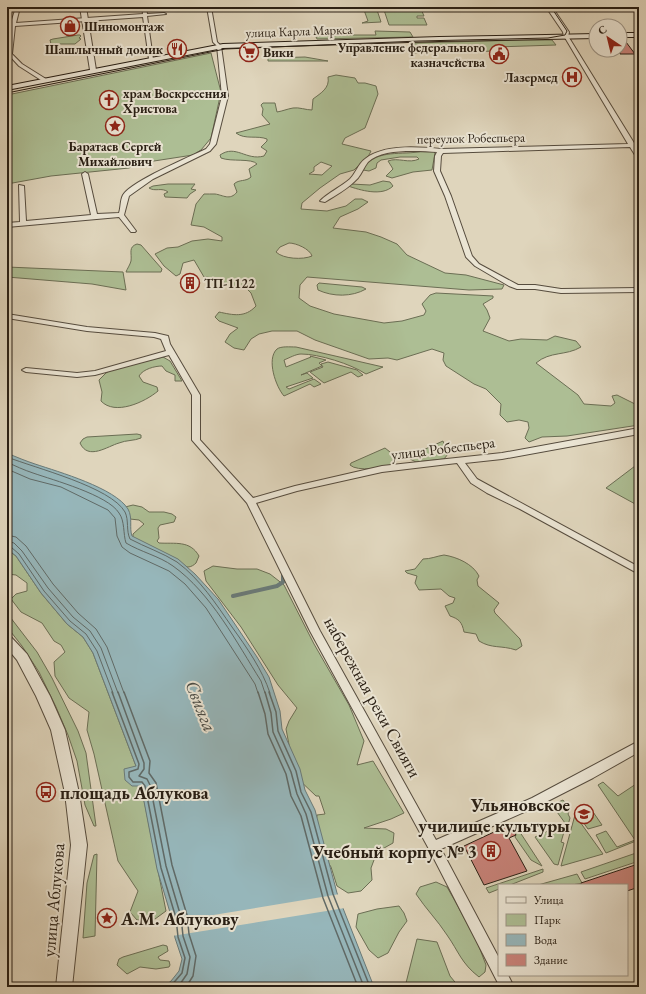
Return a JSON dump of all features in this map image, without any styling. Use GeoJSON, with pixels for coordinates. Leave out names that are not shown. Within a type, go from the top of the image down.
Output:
{"type":"FeatureCollection","features":[{"type":"Feature","properties":{"kind":"main road"},"geometry":{"type":"LineString","coordinates":[[628,35],[639,35]]}},
{"type":"Feature","properties":{"kind":"main road","name":"улица Карла Маркса"},"geometry":{"type":"LineString","coordinates":[[7,88],[219,46],[588,36]]}},
{"type":"Feature","properties":{"kind":"street"},"geometry":{"type":"LineString","coordinates":[[83,7],[93,70]]}},
{"type":"Feature","properties":{"kind":"street"},"geometry":{"type":"LineString","coordinates":[[144,7],[151,59]]}},
{"type":"Feature","properties":{"kind":"street"},"geometry":{"type":"LineString","coordinates":[[121,216],[124,211],[124,198],[127,193],[152,178],[208,150],[213,144],[225,96],[219,46],[215,42],[209,7]]}},
{"type":"Feature","properties":{"kind":"street"},"geometry":{"type":"LineString","coordinates":[[549,7],[566,32],[566,36],[639,157]]}},
{"type":"Feature","properties":{"kind":"street"},"geometry":{"type":"LineString","coordinates":[[16,8],[9,38],[8,50],[12,58],[44,80]]}},
{"type":"Feature","properties":{"kind":"street"},"geometry":{"type":"LineString","coordinates":[[7,24],[164,14]]}},
{"type":"Feature","properties":{"kind":"street","name":"переулок Робеспьера"},"geometry":{"type":"LineString","coordinates":[[323,201],[351,182],[368,159],[383,153],[397,151],[639,145]]}},
{"type":"Feature","properties":{"kind":"street"},"geometry":{"type":"LineString","coordinates":[[441,151],[438,156],[437,170],[448,196],[469,257],[476,265],[511,285],[517,286],[535,286],[561,291],[639,290]]}},
{"type":"Feature","properties":{"kind":"street"},"geometry":{"type":"LineString","coordinates":[[85,174],[94,216]]}},
{"type":"Feature","properties":{"kind":"street"},"geometry":{"type":"LineString","coordinates":[[21,186],[23,224]]}},
{"type":"Feature","properties":{"kind":"street"},"geometry":{"type":"LineString","coordinates":[[7,225],[94,216],[121,216]]}},
{"type":"Feature","properties":{"kind":"street"},"geometry":{"type":"LineString","coordinates":[[121,216],[133,231]]}},
{"type":"Feature","properties":{"kind":"street","name":"набережная реки Свияги"},"geometry":{"type":"LineString","coordinates":[[7,316],[87,329],[155,335],[165,338],[166,344],[196,395],[196,440],[251,502],[315,631],[434,848],[498,970]]}},
{"type":"Feature","properties":{"kind":"street"},"geometry":{"type":"LineString","coordinates":[[26,370],[83,374],[109,369],[172,352]]}},
{"type":"Feature","properties":{"kind":"street","name":"улица Робеспьера"},"geometry":{"type":"LineString","coordinates":[[251,502],[295,489],[382,469],[502,456],[639,431]]}},
{"type":"Feature","properties":{"kind":"street"},"geometry":{"type":"LineString","coordinates":[[460,461],[474,481],[490,491],[523,507],[639,571]]}},
{"type":"Feature","properties":{"kind":"street","name":"улица Аблукова"},"geometry":{"type":"LineString","coordinates":[[7,640],[22,657],[43,696],[58,730],[72,793],[79,845],[64,987]]}},
{"type":"Feature","properties":{"kind":"street"},"geometry":{"type":"LineString","coordinates":[[434,848],[447,840],[500,819],[589,775],[639,746]]}},
{"type":"Feature","properties":{"kind":"street"},"geometry":{"type":"LineString","coordinates":[[502,976],[507,987]]}},
{"type":"Feature","properties":{"kind":"green space"},"geometry":{"type":"Polygon","coordinates":[[[421,9],[424,16],[417,16],[417,18],[424,18],[427,25],[389,25],[384,10],[421,9]]]}},
{"type":"Feature","properties":{"kind":"green space"},"geometry":{"type":"Polygon","coordinates":[[[364,10],[377,10],[381,22],[362,23],[368,21],[364,10]]]}},
{"type":"Feature","properties":{"kind":"green space"},"geometry":{"type":"Polygon","coordinates":[[[319,31],[325,31],[326,35],[376,35],[375,31],[410,32],[413,37],[317,39],[316,37],[321,36],[319,31]]]}},
{"type":"Feature","properties":{"kind":"green space"},"geometry":{"type":"Polygon","coordinates":[[[81,36],[79,38],[81,39],[75,44],[51,44],[50,40],[53,39],[81,36]]]}},
{"type":"Feature","properties":{"kind":"green space"},"geometry":{"type":"Polygon","coordinates":[[[552,40],[556,45],[496,47],[498,51],[412,53],[414,43],[552,40]]]}},
{"type":"Feature","properties":{"kind":"green space"},"geometry":{"type":"Polygon","coordinates":[[[211,53],[221,92],[211,138],[201,150],[193,155],[141,163],[129,168],[51,176],[7,184],[7,95],[211,53]]]}},
{"type":"Feature","properties":{"kind":"green space"},"geometry":{"type":"Polygon","coordinates":[[[305,57],[328,61],[268,61],[268,58],[305,57]]]}},
{"type":"Feature","properties":{"kind":"green space"},"geometry":{"type":"Polygon","coordinates":[[[336,75],[355,78],[358,83],[376,86],[378,94],[365,128],[345,138],[342,144],[371,151],[354,170],[340,174],[320,188],[302,203],[301,209],[327,211],[346,206],[355,199],[362,199],[368,202],[358,209],[340,217],[333,228],[366,232],[381,237],[397,244],[407,255],[445,273],[466,275],[504,285],[502,289],[469,290],[307,277],[300,285],[299,298],[310,306],[334,314],[384,323],[402,321],[424,315],[426,311],[422,304],[430,295],[436,293],[493,296],[493,298],[483,304],[490,318],[483,331],[509,341],[521,339],[547,340],[555,336],[576,341],[581,347],[570,352],[552,355],[541,359],[536,363],[578,395],[584,404],[611,406],[615,403],[612,396],[617,395],[639,406],[639,425],[567,436],[542,437],[529,442],[525,438],[529,428],[528,422],[519,420],[507,422],[500,415],[501,404],[486,389],[474,384],[446,366],[443,360],[444,353],[432,349],[397,360],[388,358],[369,359],[315,340],[297,331],[272,331],[259,334],[251,339],[244,350],[234,348],[225,342],[230,334],[238,328],[219,321],[215,317],[219,312],[239,315],[252,310],[256,306],[251,293],[247,289],[231,288],[215,278],[204,277],[194,260],[183,263],[180,274],[176,276],[164,266],[155,254],[167,248],[178,247],[192,241],[208,239],[222,241],[222,237],[204,227],[191,225],[196,204],[204,194],[215,194],[226,197],[234,195],[237,192],[234,184],[247,180],[251,177],[249,169],[257,164],[251,161],[225,159],[221,158],[220,155],[231,151],[258,157],[264,156],[267,151],[261,147],[267,139],[247,137],[236,133],[270,124],[262,115],[263,109],[261,105],[263,103],[275,103],[277,112],[291,108],[312,110],[313,99],[326,87],[328,84],[328,77],[336,75]],[[321,162],[314,167],[314,171],[309,174],[322,175],[332,166],[321,162]],[[289,243],[280,247],[276,252],[283,256],[293,258],[312,256],[309,251],[302,247],[289,243]]]}},
{"type":"Feature","properties":{"kind":"green space"},"geometry":{"type":"Polygon","coordinates":[[[433,151],[435,153],[432,170],[413,172],[392,178],[386,176],[393,169],[388,161],[411,161],[419,159],[417,157],[400,157],[381,160],[377,163],[376,168],[369,171],[363,170],[369,162],[383,155],[433,151]]]}},
{"type":"Feature","properties":{"kind":"green space"},"geometry":{"type":"Polygon","coordinates":[[[383,181],[390,182],[393,186],[383,191],[371,192],[348,186],[351,184],[370,185],[383,181]]]}},
{"type":"Feature","properties":{"kind":"green space"},"geometry":{"type":"Polygon","coordinates":[[[168,184],[195,184],[191,189],[196,190],[187,198],[165,197],[164,194],[168,192],[149,188],[168,184]]]}},
{"type":"Feature","properties":{"kind":"green space"},"geometry":{"type":"Polygon","coordinates":[[[137,244],[141,245],[162,269],[161,272],[126,272],[131,261],[131,249],[137,244]]]}},
{"type":"Feature","properties":{"kind":"green space"},"geometry":{"type":"Polygon","coordinates":[[[7,267],[123,272],[126,290],[92,284],[7,277],[7,267]]]}},
{"type":"Feature","properties":{"kind":"green space"},"geometry":{"type":"Polygon","coordinates":[[[319,283],[362,287],[366,289],[355,294],[336,295],[318,290],[317,285],[319,283]]]}},
{"type":"Feature","properties":{"kind":"green space"},"geometry":{"type":"Polygon","coordinates":[[[296,347],[383,367],[366,374],[344,363],[326,358],[308,354],[297,355],[284,360],[286,367],[311,357],[310,356],[326,360],[319,363],[322,366],[301,375],[307,373],[313,378],[286,387],[289,389],[314,379],[321,384],[314,387],[310,384],[284,396],[275,380],[272,359],[279,348],[296,347]]]}},
{"type":"Feature","properties":{"kind":"green space"},"geometry":{"type":"Polygon","coordinates":[[[163,357],[170,361],[182,381],[175,381],[175,375],[166,371],[162,366],[153,367],[143,371],[139,376],[143,382],[157,387],[158,391],[146,399],[130,406],[122,407],[107,405],[101,401],[102,392],[99,380],[106,373],[113,369],[163,357]]]}},
{"type":"Feature","properties":{"kind":"green space"},"geometry":{"type":"Polygon","coordinates":[[[328,362],[357,370],[363,375],[358,377],[351,372],[324,383],[310,372],[323,367],[321,364],[328,362]]]}},
{"type":"Feature","properties":{"kind":"green space"},"geometry":{"type":"Polygon","coordinates":[[[141,435],[141,438],[122,442],[93,452],[88,451],[80,443],[87,437],[141,435]]]}},
{"type":"Feature","properties":{"kind":"green space"},"geometry":{"type":"Polygon","coordinates":[[[443,441],[448,454],[444,459],[416,462],[410,459],[409,457],[412,455],[443,441]]]}},
{"type":"Feature","properties":{"kind":"green space"},"geometry":{"type":"Polygon","coordinates":[[[385,448],[395,456],[396,461],[394,464],[384,467],[365,469],[350,465],[351,463],[385,448]]]}},
{"type":"Feature","properties":{"kind":"green space"},"geometry":{"type":"Polygon","coordinates":[[[639,463],[639,504],[637,505],[606,488],[639,463]]]}},
{"type":"Feature","properties":{"kind":"green space"},"geometry":{"type":"Polygon","coordinates":[[[133,505],[142,507],[149,512],[164,512],[172,514],[176,517],[174,522],[160,525],[158,528],[159,538],[157,541],[159,543],[176,543],[191,547],[199,556],[196,563],[188,567],[176,564],[133,537],[133,534],[144,524],[139,520],[130,519],[125,507],[133,505]]]}},
{"type":"Feature","properties":{"kind":"green space"},"geometry":{"type":"Polygon","coordinates":[[[7,549],[16,556],[41,593],[67,624],[83,637],[93,653],[136,766],[142,790],[166,911],[155,919],[137,920],[130,912],[138,891],[118,861],[94,754],[87,730],[89,712],[69,698],[55,676],[54,662],[65,652],[61,645],[54,641],[42,623],[21,612],[11,599],[16,594],[27,591],[27,583],[16,575],[7,574],[7,549]]]}},
{"type":"Feature","properties":{"kind":"green space"},"geometry":{"type":"Polygon","coordinates":[[[444,555],[454,557],[473,568],[479,576],[477,580],[478,586],[499,603],[494,610],[495,613],[520,639],[522,646],[516,650],[492,646],[479,641],[476,634],[464,632],[461,623],[456,618],[450,616],[445,606],[453,603],[455,598],[449,596],[441,589],[419,590],[415,583],[417,576],[405,571],[415,569],[423,559],[444,555]]]}},
{"type":"Feature","properties":{"kind":"green space"},"geometry":{"type":"Polygon","coordinates":[[[213,566],[237,569],[257,569],[270,574],[284,585],[314,644],[349,705],[364,741],[357,765],[373,761],[404,813],[364,828],[386,829],[394,833],[393,843],[377,852],[371,868],[372,880],[361,891],[348,893],[337,886],[331,867],[318,846],[315,833],[317,815],[325,814],[319,796],[316,796],[295,776],[286,729],[297,708],[278,685],[241,627],[206,581],[204,571],[213,566]]]}},
{"type":"Feature","properties":{"kind":"green space"},"geometry":{"type":"Polygon","coordinates":[[[7,613],[37,652],[52,678],[78,731],[86,753],[96,826],[94,826],[85,805],[77,761],[68,735],[39,672],[22,646],[7,627],[7,613]]]}},
{"type":"Feature","properties":{"kind":"green space"},"geometry":{"type":"Polygon","coordinates":[[[603,782],[618,796],[636,784],[639,786],[639,833],[636,841],[606,853],[596,835],[606,831],[617,847],[635,840],[598,785],[603,782]]]}},
{"type":"Feature","properties":{"kind":"green space"},"geometry":{"type":"Polygon","coordinates":[[[563,800],[570,809],[568,814],[570,818],[561,842],[564,843],[558,865],[554,864],[535,837],[565,823],[552,805],[563,800]]]}},
{"type":"Feature","properties":{"kind":"green space"},"geometry":{"type":"Polygon","coordinates":[[[591,809],[602,825],[588,829],[578,815],[591,809]]]}},
{"type":"Feature","properties":{"kind":"green space"},"geometry":{"type":"Polygon","coordinates":[[[575,815],[603,854],[561,866],[575,815]]]}},
{"type":"Feature","properties":{"kind":"green space"},"geometry":{"type":"Polygon","coordinates":[[[514,823],[542,866],[531,860],[515,837],[516,835],[510,825],[514,823]]]}},
{"type":"Feature","properties":{"kind":"green space"},"geometry":{"type":"Polygon","coordinates":[[[639,852],[639,861],[585,879],[581,872],[639,852]]]}},
{"type":"Feature","properties":{"kind":"green space"},"geometry":{"type":"Polygon","coordinates":[[[97,854],[95,936],[83,938],[87,883],[94,855],[97,854]]]}},
{"type":"Feature","properties":{"kind":"green space"},"geometry":{"type":"Polygon","coordinates":[[[543,869],[543,872],[513,884],[498,884],[543,869]]]}},
{"type":"Feature","properties":{"kind":"green space"},"geometry":{"type":"Polygon","coordinates":[[[577,874],[582,883],[577,884],[542,884],[577,874]]]}},
{"type":"Feature","properties":{"kind":"green space"},"geometry":{"type":"Polygon","coordinates":[[[436,882],[447,887],[478,944],[486,965],[485,972],[479,977],[464,962],[451,941],[416,894],[420,887],[436,882]]]}},
{"type":"Feature","properties":{"kind":"green space"},"geometry":{"type":"Polygon","coordinates":[[[498,884],[498,889],[489,893],[486,888],[498,884]]]}},
{"type":"Feature","properties":{"kind":"green space"},"geometry":{"type":"Polygon","coordinates":[[[399,906],[407,921],[399,932],[388,953],[378,958],[369,950],[356,927],[358,914],[377,909],[399,906]]]}},
{"type":"Feature","properties":{"kind":"green space"},"geometry":{"type":"Polygon","coordinates":[[[417,939],[437,942],[450,976],[459,987],[405,987],[417,939]]]}},
{"type":"Feature","properties":{"kind":"green space"},"geometry":{"type":"Polygon","coordinates":[[[163,945],[167,946],[168,951],[158,957],[160,960],[169,961],[169,967],[156,969],[140,967],[127,974],[117,965],[119,959],[123,957],[163,945]]]}},
{"type":"Feature","properties":{"kind":"water","name":"Свияга"},"geometry":{"type":"Polygon","coordinates":[[[7,453],[28,462],[72,476],[111,494],[121,501],[128,509],[132,536],[178,559],[195,574],[218,599],[269,677],[280,711],[282,729],[300,769],[305,790],[315,810],[337,893],[374,987],[166,987],[166,985],[179,971],[182,959],[157,869],[141,786],[132,786],[125,780],[124,769],[136,766],[93,653],[83,637],[67,624],[41,593],[16,556],[7,549],[7,453]]]}},
{"type":"Feature","properties":{"kind":"pier"},"geometry":{"type":"Polygon","coordinates":[[[340,894],[345,908],[172,936],[171,922],[340,894]]]}},
{"type":"Feature","properties":{"kind":"building"},"geometry":{"type":"Polygon","coordinates":[[[628,45],[635,54],[628,54],[628,45]]]}},
{"type":"Feature","properties":{"kind":"building","name":"Учебный корпус № 3"},"geometry":{"type":"Polygon","coordinates":[[[509,825],[516,835],[509,838],[527,871],[484,885],[464,846],[509,825]]]}},
{"type":"Feature","properties":{"kind":"building"},"geometry":{"type":"Polygon","coordinates":[[[635,865],[639,871],[639,887],[628,891],[628,884],[581,883],[635,865]]]}},
{"type":"Feature","properties":{"kind":"waterway"},"geometry":{"type":"LineString","coordinates":[[233,596],[277,586],[283,582],[283,573]]}},
{"type":"Feature","properties":{"kind":"tram line"},"geometry":{"type":"LineString","coordinates":[[7,93],[225,49],[419,41],[548,38],[565,35],[567,31],[551,7]]}},
{"type":"Feature","properties":{"kind":"place","name":"Шиномонтаж"},"geometry":{"type":"Point","coordinates":[70,26]}},
{"type":"Feature","properties":{"kind":"place","name":"Шашлычный домик"},"geometry":{"type":"Point","coordinates":[177,49]}},
{"type":"Feature","properties":{"kind":"place","name":"Вики"},"geometry":{"type":"Point","coordinates":[249,52]}},
{"type":"Feature","properties":{"kind":"place","name":"Управление федерального казначейства"},"geometry":{"type":"Point","coordinates":[499,54]}},
{"type":"Feature","properties":{"kind":"place","name":"Лазермед"},"geometry":{"type":"Point","coordinates":[572,77]}},
{"type":"Feature","properties":{"kind":"place","name":"храм Воскресения Христова"},"geometry":{"type":"Point","coordinates":[109,100]}},
{"type":"Feature","properties":{"kind":"place","name":"Баратаев Сергей Михайлович"},"geometry":{"type":"Point","coordinates":[115,126]}},
{"type":"Feature","properties":{"kind":"place","name":"ТП-1122"},"geometry":{"type":"Point","coordinates":[190,283]}},
{"type":"Feature","properties":{"kind":"place","name":"площадь Аблукова"},"geometry":{"type":"Point","coordinates":[46,792]}},
{"type":"Feature","properties":{"kind":"place","name":"Ульяновское училище культуры"},"geometry":{"type":"Point","coordinates":[584,814]}},
{"type":"Feature","properties":{"kind":"place","name":"Учебный корпус № 3"},"geometry":{"type":"Point","coordinates":[491,851]}},
{"type":"Feature","properties":{"kind":"place","name":"А.М. Аблукову"},"geometry":{"type":"Point","coordinates":[107,918]}}]}
